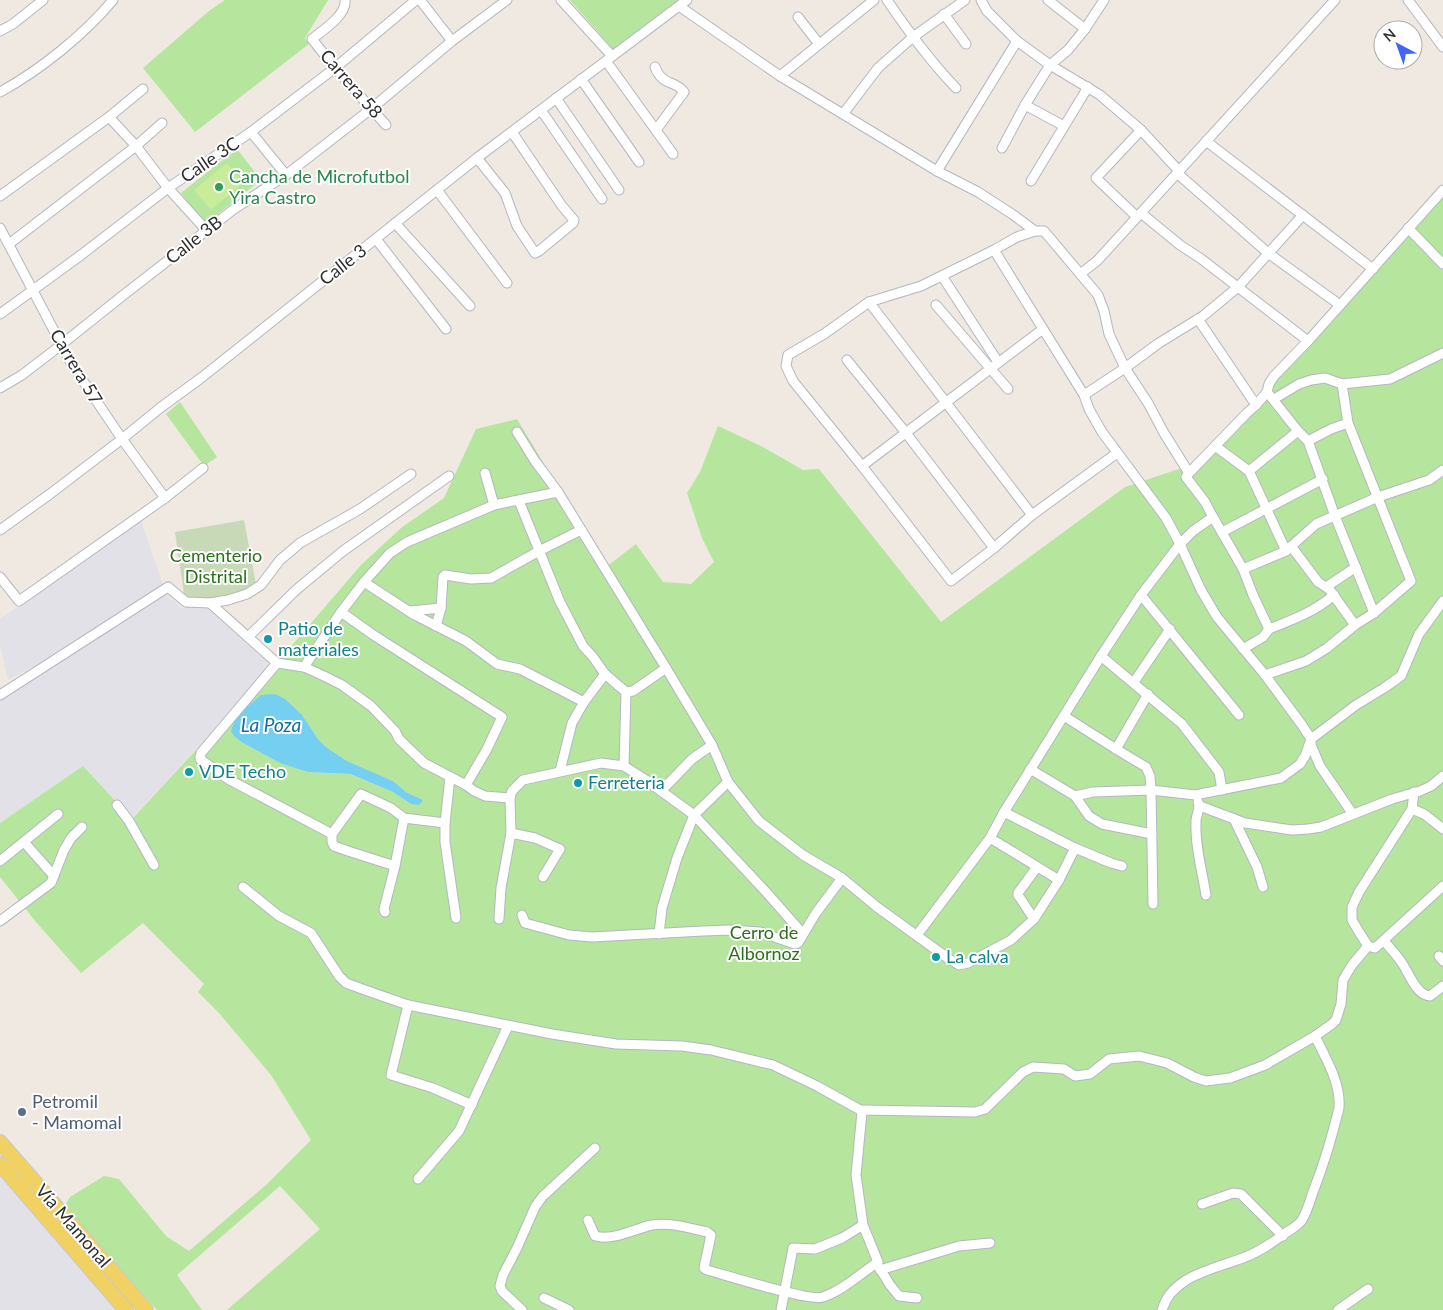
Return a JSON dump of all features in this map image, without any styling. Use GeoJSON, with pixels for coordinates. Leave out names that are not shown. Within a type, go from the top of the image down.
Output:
{"type":"FeatureCollection","features":[{"type":"Feature","properties":{"kind":"main road","name":"Vía Mamonal"},"geometry":{"type":"LineString","coordinates":[[0,1142],[146,1310]]}},
{"type":"Feature","properties":{"kind":"main road","name":"Vía Mamonal"},"geometry":{"type":"LineString","coordinates":[[0,1164],[126,1310]]}},
{"type":"Feature","properties":{"kind":"street"},"geometry":{"type":"LineString","coordinates":[[0,31],[13,24],[43,0]]}},
{"type":"Feature","properties":{"kind":"street"},"geometry":{"type":"LineString","coordinates":[[0,92],[17,83],[68,45],[114,0]]}},
{"type":"Feature","properties":{"kind":"street","name":"Carrera 58"},"geometry":{"type":"LineString","coordinates":[[345,0],[346,5],[341,15],[312,39],[386,125]]}},
{"type":"Feature","properties":{"kind":"street","name":"Calle 3C"},"geometry":{"type":"LineString","coordinates":[[0,314],[82,255],[168,188],[251,132],[335,68],[416,0]]}},
{"type":"Feature","properties":{"kind":"street"},"geometry":{"type":"LineString","coordinates":[[420,0],[452,41]]}},
{"type":"Feature","properties":{"kind":"street","name":"Calle 3B"},"geometry":{"type":"LineString","coordinates":[[0,388],[22,375],[234,209],[286,175],[371,109],[452,41],[507,0]]}},
{"type":"Feature","properties":{"kind":"street"},"geometry":{"type":"LineString","coordinates":[[561,0],[609,58],[673,154]]}},
{"type":"Feature","properties":{"kind":"street","name":"Calle 3"},"geometry":{"type":"LineString","coordinates":[[0,530],[201,378],[477,158],[687,0]]}},
{"type":"Feature","properties":{"kind":"street"},"geometry":{"type":"LineString","coordinates":[[780,76],[874,0]]}},
{"type":"Feature","properties":{"kind":"street"},"geometry":{"type":"LineString","coordinates":[[887,0],[938,70],[956,88]]}},
{"type":"Feature","properties":{"kind":"street"},"geometry":{"type":"LineString","coordinates":[[843,114],[878,68],[913,37],[965,0]]}},
{"type":"Feature","properties":{"kind":"street"},"geometry":{"type":"LineString","coordinates":[[981,0],[987,12],[1016,41],[1100,96],[1141,130],[1178,172],[1268,253],[1340,305]]}},
{"type":"Feature","properties":{"kind":"street"},"geometry":{"type":"LineString","coordinates":[[1048,0],[1085,30]]}},
{"type":"Feature","properties":{"kind":"street"},"geometry":{"type":"LineString","coordinates":[[1002,148],[1025,105],[1050,65],[1068,50],[1085,30],[1104,0]]}},
{"type":"Feature","properties":{"kind":"street"},"geometry":{"type":"LineString","coordinates":[[1080,274],[1097,261],[1335,0]]}},
{"type":"Feature","properties":{"kind":"street"},"geometry":{"type":"LineString","coordinates":[[1408,0],[1443,46]]}},
{"type":"Feature","properties":{"kind":"street"},"geometry":{"type":"LineString","coordinates":[[679,6],[780,76],[937,171],[978,192],[1035,230],[1044,231],[1098,295],[1109,334],[1125,368],[1189,473]]}},
{"type":"Feature","properties":{"kind":"street"},"geometry":{"type":"LineString","coordinates":[[944,14],[966,44]]}},
{"type":"Feature","properties":{"kind":"street"},"geometry":{"type":"LineString","coordinates":[[798,17],[819,44]]}},
{"type":"Feature","properties":{"kind":"street"},"geometry":{"type":"LineString","coordinates":[[937,171],[1016,41]]}},
{"type":"Feature","properties":{"kind":"street"},"geometry":{"type":"LineString","coordinates":[[655,67],[661,78],[682,88],[684,92],[656,130]]}},
{"type":"Feature","properties":{"kind":"street"},"geometry":{"type":"LineString","coordinates":[[581,80],[639,162]]}},
{"type":"Feature","properties":{"kind":"street"},"geometry":{"type":"LineString","coordinates":[[1031,181],[1088,87]]}},
{"type":"Feature","properties":{"kind":"street"},"geometry":{"type":"LineString","coordinates":[[0,196],[109,117],[143,89]]}},
{"type":"Feature","properties":{"kind":"street"},"geometry":{"type":"LineString","coordinates":[[556,98],[619,190]]}},
{"type":"Feature","properties":{"kind":"street"},"geometry":{"type":"LineString","coordinates":[[1025,105],[1064,126]]}},
{"type":"Feature","properties":{"kind":"street"},"geometry":{"type":"LineString","coordinates":[[541,110],[602,199]]}},
{"type":"Feature","properties":{"kind":"street"},"geometry":{"type":"LineString","coordinates":[[109,117],[136,146],[168,188],[207,231]]}},
{"type":"Feature","properties":{"kind":"street"},"geometry":{"type":"LineString","coordinates":[[9,244],[136,146],[162,123]]}},
{"type":"Feature","properties":{"kind":"street"},"geometry":{"type":"LineString","coordinates":[[1141,130],[1096,178],[1139,215],[1200,258],[1308,341]]}},
{"type":"Feature","properties":{"kind":"street"},"geometry":{"type":"LineString","coordinates":[[251,132],[286,175]]}},
{"type":"Feature","properties":{"kind":"street"},"geometry":{"type":"LineString","coordinates":[[477,158],[505,193],[520,232],[535,253],[539,251],[573,223],[574,220],[562,206],[512,132]]}},
{"type":"Feature","properties":{"kind":"street"},"geometry":{"type":"LineString","coordinates":[[1206,141],[1373,270]]}},
{"type":"Feature","properties":{"kind":"street"},"geometry":{"type":"LineString","coordinates":[[437,190],[507,283]]}},
{"type":"Feature","properties":{"kind":"street"},"geometry":{"type":"LineString","coordinates":[[1374,614],[1308,441],[1271,396],[1269,384],[1274,376],[1373,270],[1443,190]]}},
{"type":"Feature","properties":{"kind":"street"},"geometry":{"type":"LineString","coordinates":[[1084,395],[1159,343],[1198,320],[1238,287],[1303,215]]}},
{"type":"Feature","properties":{"kind":"street"},"geometry":{"type":"LineString","coordinates":[[396,223],[470,306]]}},
{"type":"Feature","properties":{"kind":"street","name":"Carrera 57"},"geometry":{"type":"LineString","coordinates":[[0,228],[71,363],[122,439],[166,498]]}},
{"type":"Feature","properties":{"kind":"street"},"geometry":{"type":"LineString","coordinates":[[1408,228],[1443,264]]}},
{"type":"Feature","properties":{"kind":"street"},"geometry":{"type":"LineString","coordinates":[[1035,230],[921,286],[869,302],[824,334],[788,355],[786,366],[793,381],[862,466],[951,582],[1032,515],[1117,453]]}},
{"type":"Feature","properties":{"kind":"street"},"geometry":{"type":"LineString","coordinates":[[376,239],[446,329]]}},
{"type":"Feature","properties":{"kind":"street"},"geometry":{"type":"LineString","coordinates":[[994,250],[1084,395],[1096,421],[1117,453],[1166,518],[1201,590],[1217,617],[1265,675],[1302,724],[1311,739],[1311,745],[1320,766],[1352,813]]}},
{"type":"Feature","properties":{"kind":"street"},"geometry":{"type":"LineString","coordinates":[[942,276],[1008,389]]}},
{"type":"Feature","properties":{"kind":"street"},"geometry":{"type":"LineString","coordinates":[[869,302],[1032,515]]}},
{"type":"Feature","properties":{"kind":"street"},"geometry":{"type":"LineString","coordinates":[[936,305],[994,365]]}},
{"type":"Feature","properties":{"kind":"street"},"geometry":{"type":"LineString","coordinates":[[1198,320],[1256,405]]}},
{"type":"Feature","properties":{"kind":"street"},"geometry":{"type":"LineString","coordinates":[[862,466],[1043,329]]}},
{"type":"Feature","properties":{"kind":"street"},"geometry":{"type":"LineString","coordinates":[[1268,629],[1243,570],[1205,502],[1186,477],[1247,413],[1271,396],[1311,380],[1325,378],[1342,384],[1390,379],[1443,353]]}},
{"type":"Feature","properties":{"kind":"street"},"geometry":{"type":"LineString","coordinates":[[847,360],[906,433],[994,548]]}},
{"type":"Feature","properties":{"kind":"street"},"geometry":{"type":"LineString","coordinates":[[1265,675],[1306,661],[1327,648],[1355,625],[1374,614],[1411,581],[1348,423],[1342,384]]}},
{"type":"Feature","properties":{"kind":"street"},"geometry":{"type":"LineString","coordinates":[[1308,441],[1331,429],[1348,423]]}},
{"type":"Feature","properties":{"kind":"street"},"geometry":{"type":"LineString","coordinates":[[1248,471],[1298,431]]}},
{"type":"Feature","properties":{"kind":"street"},"geometry":{"type":"LineString","coordinates":[[517,432],[558,492],[666,668],[712,745],[728,782],[759,821],[803,856],[842,878],[916,935],[960,965],[968,963],[1011,940],[1034,919],[1059,880],[1075,848]]}},
{"type":"Feature","properties":{"kind":"street"},"geometry":{"type":"LineString","coordinates":[[1214,446],[1248,471],[1288,549],[1318,582],[1332,592]]}},
{"type":"Feature","properties":{"kind":"street"},"geometry":{"type":"LineString","coordinates":[[0,577],[19,601],[166,498],[202,468]]}},
{"type":"Feature","properties":{"kind":"street"},"geometry":{"type":"LineString","coordinates":[[1243,570],[1288,549],[1316,524],[1378,498],[1429,480],[1443,470]]}},
{"type":"Feature","properties":{"kind":"street"},"geometry":{"type":"LineString","coordinates":[[485,473],[494,505]]}},
{"type":"Feature","properties":{"kind":"street"},"geometry":{"type":"LineString","coordinates":[[0,695],[168,587],[186,602],[210,604],[247,594],[261,585],[280,560],[300,544],[360,509],[412,474]]}},
{"type":"Feature","properties":{"kind":"street"},"geometry":{"type":"LineString","coordinates":[[248,637],[296,590],[343,551],[449,476]]}},
{"type":"Feature","properties":{"kind":"street"},"geometry":{"type":"LineString","coordinates":[[1222,532],[1322,479]]}},
{"type":"Feature","properties":{"kind":"street"},"geometry":{"type":"LineString","coordinates":[[304,667],[364,582],[390,554],[407,542],[494,505],[558,492]]}},
{"type":"Feature","properties":{"kind":"street"},"geometry":{"type":"LineString","coordinates":[[519,501],[560,602],[583,646],[605,674],[626,692],[633,691],[666,668]]}},
{"type":"Feature","properties":{"kind":"street"},"geometry":{"type":"LineString","coordinates":[[916,935],[990,838],[1030,769],[1141,594],[1180,544],[1193,531],[1213,517]]}},
{"type":"Feature","properties":{"kind":"street"},"geometry":{"type":"LineString","coordinates":[[436,626],[441,608],[443,577],[445,575],[471,579],[491,578],[539,550],[581,530]]}},
{"type":"Feature","properties":{"kind":"street"},"geometry":{"type":"LineString","coordinates":[[1355,625],[1328,585],[1356,567]]}},
{"type":"Feature","properties":{"kind":"street"},"geometry":{"type":"LineString","coordinates":[[364,582],[410,611],[466,641],[497,664],[520,669],[584,702]]}},
{"type":"Feature","properties":{"kind":"street"},"geometry":{"type":"LineString","coordinates":[[1243,649],[1264,637],[1268,629],[1306,614],[1323,604],[1332,592]]}},
{"type":"Feature","properties":{"kind":"street"},"geometry":{"type":"LineString","coordinates":[[1141,594],[1239,715]]}},
{"type":"Feature","properties":{"kind":"street"},"geometry":{"type":"LineString","coordinates":[[1075,796],[1093,792],[1151,790],[1195,795],[1281,778],[1300,764],[1311,739],[1356,705],[1401,676],[1419,634],[1443,601]]}},
{"type":"Feature","properties":{"kind":"street"},"geometry":{"type":"LineString","coordinates":[[210,604],[277,663],[304,667],[342,685],[371,706],[395,731],[399,739],[424,763],[485,796],[510,798]]}},
{"type":"Feature","properties":{"kind":"street"},"geometry":{"type":"LineString","coordinates":[[410,611],[441,608]]}},
{"type":"Feature","properties":{"kind":"street"},"geometry":{"type":"LineString","coordinates":[[341,612],[375,636],[502,717],[487,749],[466,785]]}},
{"type":"Feature","properties":{"kind":"street"},"geometry":{"type":"LineString","coordinates":[[1134,682],[1170,629]]}},
{"type":"Feature","properties":{"kind":"street"},"geometry":{"type":"LineString","coordinates":[[1101,656],[1182,724],[1219,772],[1222,790]]}},
{"type":"Feature","properties":{"kind":"street"},"geometry":{"type":"LineString","coordinates":[[277,663],[202,752],[200,759],[228,780],[332,834]]}},
{"type":"Feature","properties":{"kind":"street"},"geometry":{"type":"LineString","coordinates":[[560,771],[572,723],[584,702],[605,674]]}},
{"type":"Feature","properties":{"kind":"street"},"geometry":{"type":"LineString","coordinates":[[624,766],[626,692]]}},
{"type":"Feature","properties":{"kind":"street"},"geometry":{"type":"LineString","coordinates":[[1116,749],[1148,694]]}},
{"type":"Feature","properties":{"kind":"street"},"geometry":{"type":"LineString","coordinates":[[1064,716],[1146,766],[1150,776],[1151,790],[1154,904]]}},
{"type":"Feature","properties":{"kind":"street"},"geometry":{"type":"LineString","coordinates":[[661,791],[692,759],[712,745]]}},
{"type":"Feature","properties":{"kind":"street"},"geometry":{"type":"LineString","coordinates":[[499,919],[501,888],[511,833],[510,798],[512,791],[523,780],[601,763],[624,766],[694,815],[803,934]]}},
{"type":"Feature","properties":{"kind":"street"},"geometry":{"type":"LineString","coordinates":[[1030,769],[1075,796],[1089,816],[1102,824],[1152,834]]}},
{"type":"Feature","properties":{"kind":"street"},"geometry":{"type":"LineString","coordinates":[[1200,806],[1244,823],[1292,830],[1308,830],[1352,813],[1420,791],[1431,786],[1443,776]]}},
{"type":"Feature","properties":{"kind":"street"},"geometry":{"type":"LineString","coordinates":[[450,777],[445,842],[456,918]]}},
{"type":"Feature","properties":{"kind":"street"},"geometry":{"type":"LineString","coordinates":[[659,934],[662,908],[677,858],[694,815],[728,782]]}},
{"type":"Feature","properties":{"kind":"street"},"geometry":{"type":"LineString","coordinates":[[1414,792],[1412,809],[1359,892],[1352,907],[1352,920],[1368,946],[1375,948],[1443,886]]}},
{"type":"Feature","properties":{"kind":"street"},"geometry":{"type":"LineString","coordinates":[[395,866],[334,846],[332,842],[332,834],[361,794],[391,808],[404,818],[445,823]]}},
{"type":"Feature","properties":{"kind":"street"},"geometry":{"type":"LineString","coordinates":[[1195,795],[1200,806],[1196,820],[1198,847],[1206,896]]}},
{"type":"Feature","properties":{"kind":"street"},"geometry":{"type":"LineString","coordinates":[[117,805],[129,821],[154,865]]}},
{"type":"Feature","properties":{"kind":"street"},"geometry":{"type":"LineString","coordinates":[[1412,809],[1424,814],[1443,829]]}},
{"type":"Feature","properties":{"kind":"street"},"geometry":{"type":"LineString","coordinates":[[1004,812],[1075,848],[1122,866]]}},
{"type":"Feature","properties":{"kind":"street"},"geometry":{"type":"LineString","coordinates":[[0,861],[58,814]]}},
{"type":"Feature","properties":{"kind":"street"},"geometry":{"type":"LineString","coordinates":[[385,912],[384,909],[395,866],[404,818]]}},
{"type":"Feature","properties":{"kind":"street"},"geometry":{"type":"LineString","coordinates":[[1234,819],[1257,867],[1263,887]]}},
{"type":"Feature","properties":{"kind":"street"},"geometry":{"type":"LineString","coordinates":[[0,921],[51,883],[64,850],[71,838],[82,827]]}},
{"type":"Feature","properties":{"kind":"street"},"geometry":{"type":"LineString","coordinates":[[511,833],[535,838],[560,849],[543,877]]}},
{"type":"Feature","properties":{"kind":"street"},"geometry":{"type":"LineString","coordinates":[[990,838],[1059,880]]}},
{"type":"Feature","properties":{"kind":"street"},"geometry":{"type":"LineString","coordinates":[[24,842],[54,876]]}},
{"type":"Feature","properties":{"kind":"street"},"geometry":{"type":"LineString","coordinates":[[1034,919],[1018,895],[1018,892],[1038,867]]}},
{"type":"Feature","properties":{"kind":"street"},"geometry":{"type":"LineString","coordinates":[[522,915],[525,923],[569,935],[592,937],[703,930],[760,932],[795,944],[842,878]]}},
{"type":"Feature","properties":{"kind":"street"},"geometry":{"type":"LineString","coordinates":[[244,887],[279,916],[311,933],[338,976],[346,983],[408,1005],[508,1026],[616,1044],[682,1046],[711,1050],[773,1066],[817,1086],[862,1111],[974,1112],[985,1109],[1023,1072],[1033,1067],[1064,1069],[1075,1076],[1090,1074],[1109,1059],[1139,1056],[1167,1063],[1206,1081],[1230,1078],[1265,1065],[1316,1036],[1332,1024],[1336,1020],[1341,1004],[1343,980],[1352,965],[1368,946]]}},
{"type":"Feature","properties":{"kind":"street"},"geometry":{"type":"LineString","coordinates":[[1384,941],[1404,965],[1416,987],[1425,995],[1430,996],[1443,986]]}},
{"type":"Feature","properties":{"kind":"street"},"geometry":{"type":"LineString","coordinates":[[408,1005],[391,1075],[433,1088],[472,1105]]}},
{"type":"Feature","properties":{"kind":"street"},"geometry":{"type":"LineString","coordinates":[[418,1179],[460,1131],[508,1026]]}},
{"type":"Feature","properties":{"kind":"street"},"geometry":{"type":"LineString","coordinates":[[1162,1310],[1167,1297],[1174,1289],[1188,1279],[1270,1245],[1302,1220],[1324,1166],[1340,1101],[1337,1087],[1316,1036]]}},
{"type":"Feature","properties":{"kind":"street"},"geometry":{"type":"LineString","coordinates":[[862,1111],[856,1176],[863,1225],[879,1266],[890,1286],[899,1296],[917,1298]]}},
{"type":"Feature","properties":{"kind":"street"},"geometry":{"type":"LineString","coordinates":[[522,1310],[502,1290],[500,1286],[503,1275],[535,1207],[542,1197],[595,1148]]}},
{"type":"Feature","properties":{"kind":"street"},"geometry":{"type":"LineString","coordinates":[[1202,1204],[1233,1193],[1241,1194],[1283,1236]]}},
{"type":"Feature","properties":{"kind":"street"},"geometry":{"type":"LineString","coordinates":[[588,1220],[595,1236],[600,1237],[616,1236],[653,1225],[672,1225],[707,1232],[711,1235],[704,1268],[707,1270],[804,1297],[821,1298],[879,1266],[959,1246],[990,1243]]}},
{"type":"Feature","properties":{"kind":"street"},"geometry":{"type":"LineString","coordinates":[[781,1310],[794,1248],[816,1248],[842,1238],[863,1225]]}},
{"type":"Feature","properties":{"kind":"street"},"geometry":{"type":"LineString","coordinates":[[1338,1310],[1368,1289]]}},
{"type":"Feature","properties":{"kind":"street"},"geometry":{"type":"LineString","coordinates":[[544,1298],[569,1310]]}},
{"type":"Feature","properties":{"kind":"shaded area"},"geometry":{"type":"Polygon","coordinates":[[[141,521],[166,593],[181,608],[211,605],[276,664],[131,819],[83,766],[0,823],[0,691],[64,650],[8,680],[0,646],[0,619],[141,521]]]}},
{"type":"Feature","properties":{"kind":"shaded area"},"geometry":{"type":"Polygon","coordinates":[[[0,1176],[117,1310],[0,1310],[0,1176]]]}},
{"type":"Feature","properties":{"kind":"green space"},"geometry":{"type":"Polygon","coordinates":[[[225,0],[328,0],[305,38],[309,44],[195,132],[143,68],[209,11],[225,0]]]}},
{"type":"Feature","properties":{"kind":"green space"},"geometry":{"type":"Polygon","coordinates":[[[570,0],[678,0],[614,50],[570,0]]]}},
{"type":"Feature","properties":{"kind":"green space"},"geometry":{"type":"Polygon","coordinates":[[[237,149],[261,180],[205,224],[181,193],[237,149]]]}},
{"type":"Feature","properties":{"kind":"green space","name":"Cancha de Microfutbol Yira Castro"},"geometry":{"type":"Polygon","coordinates":[[[227,163],[243,183],[211,210],[194,190],[227,163]]]}},
{"type":"Feature","properties":{"kind":"green space","name":"Cerro de Albornoz"},"geometry":{"type":"Polygon","coordinates":[[[1443,198],[1443,1310],[227,1310],[320,1229],[280,1186],[177,1275],[202,1310],[157,1310],[64,1207],[70,1197],[104,1176],[119,1179],[166,1236],[189,1251],[266,1185],[311,1140],[271,1075],[219,1013],[198,992],[204,984],[143,923],[81,973],[36,922],[0,877],[0,823],[83,766],[132,819],[276,664],[361,565],[401,528],[444,498],[476,429],[517,419],[606,567],[636,544],[663,582],[691,584],[714,562],[702,538],[687,493],[700,472],[718,426],[761,446],[803,470],[819,469],[941,622],[1125,487],[1194,464],[1443,198]],[[302,715],[243,743],[282,764],[308,772],[349,774],[393,792],[411,804],[423,800],[406,792],[393,781],[347,761],[326,747],[318,739],[302,715]]]}},
{"type":"Feature","properties":{"kind":"green space"},"geometry":{"type":"Polygon","coordinates":[[[180,402],[217,457],[204,466],[166,414],[180,402]]]}},
{"type":"Feature","properties":{"kind":"green space","name":"Cementerio Distrital"},"geometry":{"type":"Polygon","coordinates":[[[244,520],[257,590],[226,603],[186,608],[175,532],[244,520]]]}},
{"type":"Feature","properties":{"kind":"water","name":"La Poza"},"geometry":{"type":"Polygon","coordinates":[[[275,694],[285,699],[302,715],[318,739],[326,747],[347,761],[393,781],[406,792],[423,800],[419,805],[411,804],[393,792],[350,774],[308,772],[282,764],[243,743],[234,736],[231,731],[234,722],[241,712],[261,695],[275,694]]]}},
{"type":"Feature","properties":{"kind":"place","name":"Cancha de Microfutbol Yira Castro"},"geometry":{"type":"Point","coordinates":[219,187]}},
{"type":"Feature","properties":{"kind":"place","name":"Patio de materiales"},"geometry":{"type":"Point","coordinates":[268,639]}},
{"type":"Feature","properties":{"kind":"place","name":"VDE Techo"},"geometry":{"type":"Point","coordinates":[189,772]}},
{"type":"Feature","properties":{"kind":"place","name":"Ferreteria"},"geometry":{"type":"Point","coordinates":[578,783]}},
{"type":"Feature","properties":{"kind":"place","name":"La calva"},"geometry":{"type":"Point","coordinates":[936,957]}},
{"type":"Feature","properties":{"kind":"place","name":"Petromil - Mamomal"},"geometry":{"type":"Point","coordinates":[22,1112]}}]}
